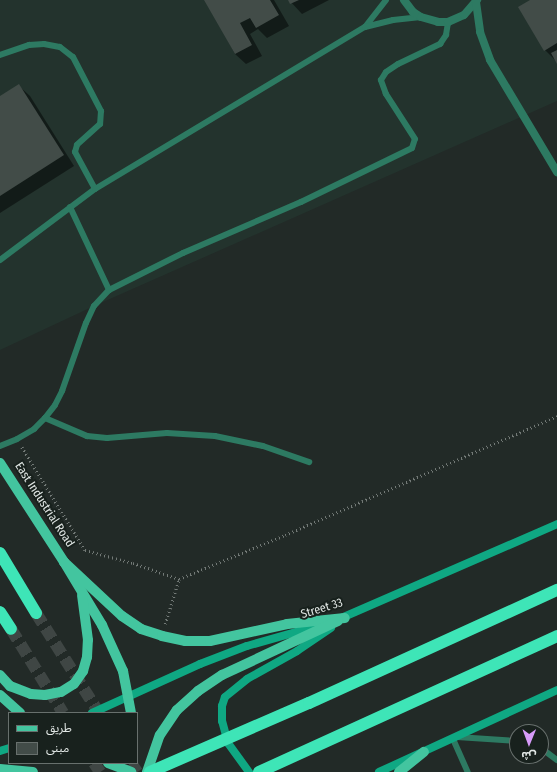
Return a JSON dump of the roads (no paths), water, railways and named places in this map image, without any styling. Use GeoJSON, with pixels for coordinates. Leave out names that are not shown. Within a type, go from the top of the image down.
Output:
{"type":"FeatureCollection","features":[{"type":"Feature","properties":{"kind":"highway"},"geometry":{"type":"LineString","coordinates":[[0,553],[36,613]]}},
{"type":"Feature","properties":{"kind":"highway"},"geometry":{"type":"LineString","coordinates":[[148,772],[309,703],[557,590]]}},
{"type":"Feature","properties":{"kind":"highway"},"geometry":{"type":"LineString","coordinates":[[0,612],[11,629]]}},
{"type":"Feature","properties":{"kind":"highway"},"geometry":{"type":"LineString","coordinates":[[259,772],[557,636]]}},
{"type":"Feature","properties":{"kind":"main road","name":"East Industrial Road"},"geometry":{"type":"LineString","coordinates":[[0,463],[64,562]]}},
{"type":"Feature","properties":{"kind":"main road"},"geometry":{"type":"LineString","coordinates":[[64,562],[102,624],[116,652],[130,697],[132,712]]}},
{"type":"Feature","properties":{"kind":"main road"},"geometry":{"type":"LineString","coordinates":[[64,562],[122,616],[141,629],[162,636],[185,640],[210,641],[287,624],[345,618]]}},
{"type":"Feature","properties":{"kind":"main road"},"geometry":{"type":"LineString","coordinates":[[0,675],[10,686],[31,694],[45,695],[61,692],[74,684],[82,671],[87,657],[88,640],[80,587]]}},
{"type":"Feature","properties":{"kind":"main road"},"geometry":{"type":"LineString","coordinates":[[148,772],[160,735],[178,710],[198,691],[222,676],[345,618]]}},
{"type":"Feature","properties":{"kind":"main road"},"geometry":{"type":"LineString","coordinates":[[0,695],[19,712]]}},
{"type":"Feature","properties":{"kind":"main road"},"geometry":{"type":"LineString","coordinates":[[399,772],[424,752]]}},
{"type":"Feature","properties":{"kind":"main road"},"geometry":{"type":"LineString","coordinates":[[111,764],[131,772]]}},
{"type":"Feature","properties":{"kind":"main road"},"geometry":{"type":"LineString","coordinates":[[0,770],[33,772]]}},
{"type":"Feature","properties":{"kind":"street"},"geometry":{"type":"LineString","coordinates":[[404,0],[413,12],[421,17],[438,22],[448,22],[464,15],[477,1]]}},
{"type":"Feature","properties":{"kind":"street"},"geometry":{"type":"LineString","coordinates":[[477,1],[480,32],[490,60],[557,172]]}},
{"type":"Feature","properties":{"kind":"street","name":"Street 33"},"geometry":{"type":"LineString","coordinates":[[94,712],[200,664],[247,646],[345,618],[557,524]]}},
{"type":"Feature","properties":{"kind":"street"},"geometry":{"type":"LineString","coordinates":[[249,772],[228,743],[222,721],[222,706],[225,697],[247,679],[298,651],[345,618]]}},
{"type":"Feature","properties":{"kind":"street"},"geometry":{"type":"LineString","coordinates":[[379,772],[557,690]]}},
{"type":"Feature","properties":{"kind":"lane"},"geometry":{"type":"LineString","coordinates":[[365,27],[386,0]]}},
{"type":"Feature","properties":{"kind":"lane"},"geometry":{"type":"LineString","coordinates":[[0,260],[95,189],[365,27],[393,20],[421,17]]}},
{"type":"Feature","properties":{"kind":"lane"},"geometry":{"type":"LineString","coordinates":[[0,446],[17,439],[34,429],[45,418],[62,391],[91,312],[109,290],[183,254],[301,202],[412,148],[415,139],[386,94],[381,80],[386,72],[398,64],[440,44],[446,34],[448,22]]}},
{"type":"Feature","properties":{"kind":"lane"},"geometry":{"type":"LineString","coordinates":[[0,56],[29,45],[44,44],[60,47],[73,57],[101,111],[100,124],[77,145],[76,149],[76,156],[95,189]]}},
{"type":"Feature","properties":{"kind":"lane"},"geometry":{"type":"LineString","coordinates":[[70,207],[109,290]]}},
{"type":"Feature","properties":{"kind":"lane"},"geometry":{"type":"LineString","coordinates":[[45,418],[77,433],[97,438],[167,432],[215,436],[263,446],[309,462]]}},
{"type":"Feature","properties":{"kind":"lane"},"geometry":{"type":"LineString","coordinates":[[468,772],[455,738],[509,741]]}},
{"type":"Feature","properties":{"kind":"tunnel"},"geometry":{"type":"LineString","coordinates":[[36,613],[98,712]]}},
{"type":"Feature","properties":{"kind":"tunnel"},"geometry":{"type":"LineString","coordinates":[[11,629],[62,712]]}},
{"type":"Feature","properties":{"kind":"tunnel"},"geometry":{"type":"LineString","coordinates":[[95,764],[100,772]]}},
{"type":"Feature","properties":{"kind":"tunnel"},"geometry":{"type":"LineString","coordinates":[[132,764],[137,772]]}}]}
